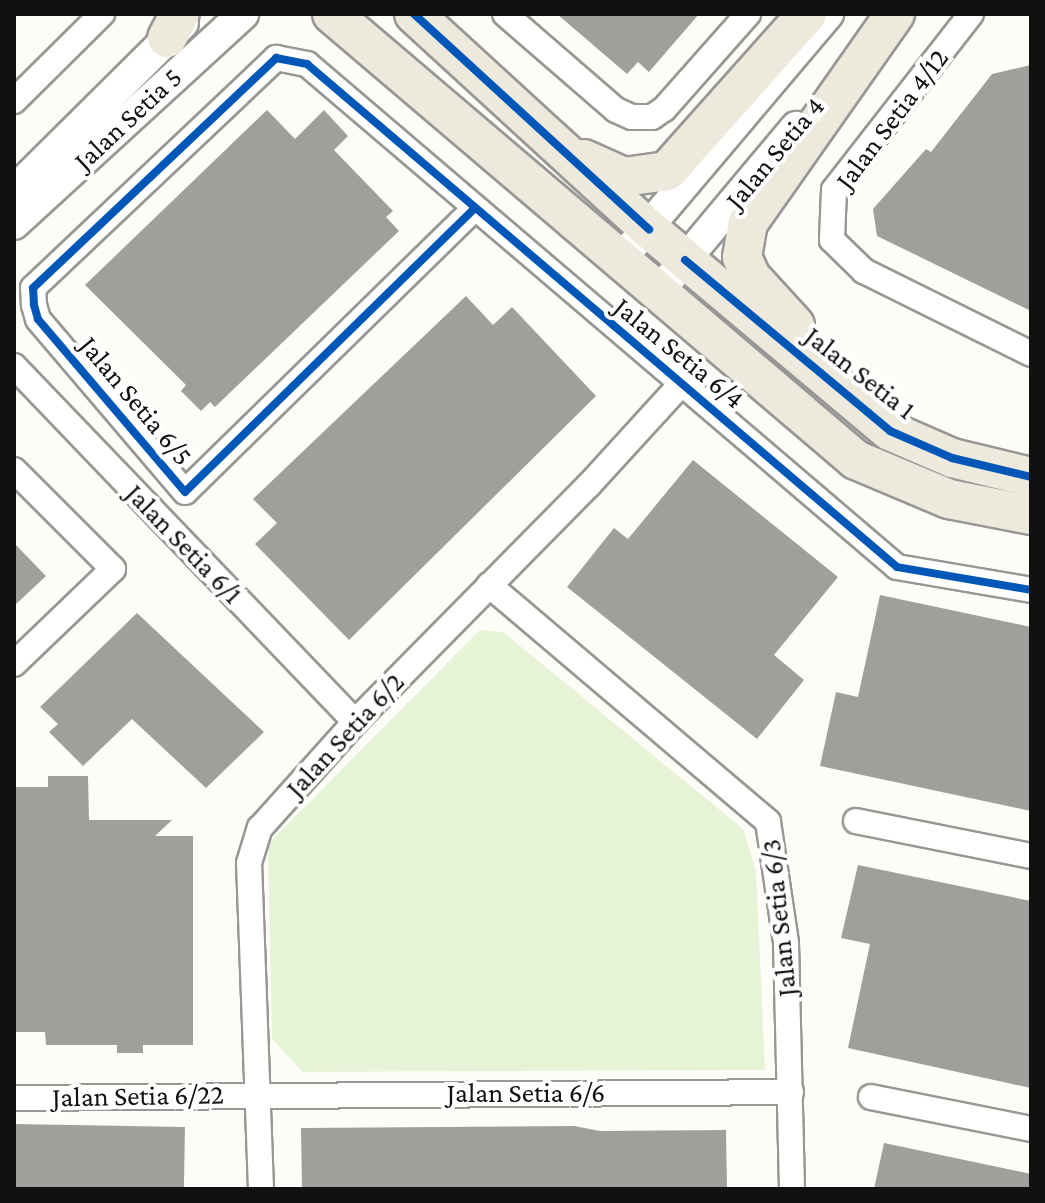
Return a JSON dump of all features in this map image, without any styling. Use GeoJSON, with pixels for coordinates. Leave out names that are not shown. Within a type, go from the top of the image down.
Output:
{"type":"FeatureCollection","features":[{"type":"Feature","properties":{"kind":"main road"},"geometry":{"type":"LineString","coordinates":[[332,14],[856,460],[949,499],[1031,515]]}},
{"type":"Feature","properties":{"kind":"main road"},"geometry":{"type":"LineString","coordinates":[[423,22],[591,166],[624,177],[667,171],[807,14]]}},
{"type":"Feature","properties":{"kind":"main road"},"geometry":{"type":"LineString","coordinates":[[890,431],[751,277],[742,257],[748,223],[893,14]]}},
{"type":"Feature","properties":{"kind":"main road","name":"Jalan Setia 1"},"geometry":{"type":"LineString","coordinates":[[423,22],[649,229],[890,431],[952,458],[1031,477]]}},
{"type":"Feature","properties":{"kind":"street"},"geometry":{"type":"LineString","coordinates":[[14,101],[102,14]]}},
{"type":"Feature","properties":{"kind":"street","name":"Jalan Setia 5"},"geometry":{"type":"LineString","coordinates":[[14,224],[243,14]]}},
{"type":"Feature","properties":{"kind":"street"},"geometry":{"type":"LineString","coordinates":[[505,14],[616,110],[652,117],[664,109],[748,14]]}},
{"type":"Feature","properties":{"kind":"street","name":"Jalan Setia 4"},"geometry":{"type":"LineString","coordinates":[[621,259],[828,14]]}},
{"type":"Feature","properties":{"kind":"street","name":"Jalan Setia 4"},"geometry":{"type":"LineString","coordinates":[[659,291],[893,14]]}},
{"type":"Feature","properties":{"kind":"street","name":"Jalan Setia 4/12"},"geometry":{"type":"LineString","coordinates":[[971,14],[834,190],[832,240],[864,271],[1031,354]]}},
{"type":"Feature","properties":{"kind":"street","name":"Jalan Setia 5"},"geometry":{"type":"LineString","coordinates":[[14,191],[180,22]]}},
{"type":"Feature","properties":{"kind":"street","name":"Jalan Setia 6/5"},"geometry":{"type":"LineString","coordinates":[[290,60],[276,58],[33,288],[38,319],[185,492],[474,209]]}},
{"type":"Feature","properties":{"kind":"street","name":"Jalan Setia 6/4"},"geometry":{"type":"LineString","coordinates":[[290,60],[307,64],[897,567],[1031,590]]}},
{"type":"Feature","properties":{"kind":"street","name":"Jalan Setia 6/1"},"geometry":{"type":"LineString","coordinates":[[14,366],[355,722]]}},
{"type":"Feature","properties":{"kind":"street","name":"Jalan Setia 6/2"},"geometry":{"type":"LineString","coordinates":[[261,1189],[261,1095],[249,863],[260,828],[355,722],[683,382]]}},
{"type":"Feature","properties":{"kind":"street"},"geometry":{"type":"LineString","coordinates":[[984,466],[1007,457],[1031,459]]}},
{"type":"Feature","properties":{"kind":"street"},"geometry":{"type":"LineString","coordinates":[[14,470],[113,569],[14,664]]}},
{"type":"Feature","properties":{"kind":"street","name":"Jalan Setia 6/3"},"geometry":{"type":"LineString","coordinates":[[489,585],[768,822],[786,943],[792,1189]]}},
{"type":"Feature","properties":{"kind":"street"},"geometry":{"type":"LineString","coordinates":[[856,821],[1031,856]]}},
{"type":"Feature","properties":{"kind":"street","name":"Jalan Setia 6/6"},"geometry":{"type":"LineString","coordinates":[[261,1095],[791,1092]]}},
{"type":"Feature","properties":{"kind":"street","name":"Jalan Setia 6/22"},"geometry":{"type":"LineString","coordinates":[[14,1098],[261,1095]]}},
{"type":"Feature","properties":{"kind":"street"},"geometry":{"type":"LineString","coordinates":[[871,1097],[1031,1129]]}},
{"type":"Feature","properties":{"kind":"green space"},"geometry":{"type":"Polygon","coordinates":[[[480,630],[503,632],[743,829],[756,871],[765,1070],[303,1072],[272,1039],[268,844],[480,630]]]}},
{"type":"Feature","properties":{"kind":"building"},"geometry":{"type":"Polygon","coordinates":[[[557,14],[699,14],[649,72],[638,62],[627,74],[557,14]]]}},
{"type":"Feature","properties":{"kind":"building"},"geometry":{"type":"Polygon","coordinates":[[[1031,65],[1031,311],[877,236],[873,209],[926,149],[931,152],[992,74],[1031,65]]]}},
{"type":"Feature","properties":{"kind":"building"},"geometry":{"type":"Polygon","coordinates":[[[267,110],[295,139],[324,110],[348,136],[334,150],[393,211],[386,217],[399,231],[215,407],[210,402],[201,411],[181,391],[186,385],[85,285],[267,110]]]}},
{"type":"Feature","properties":{"kind":"building"},"geometry":{"type":"Polygon","coordinates":[[[466,296],[493,325],[512,307],[596,396],[349,640],[255,544],[277,523],[253,499],[466,296]]]}},
{"type":"Feature","properties":{"kind":"building"},"geometry":{"type":"Polygon","coordinates":[[[693,460],[838,577],[774,655],[804,680],[757,739],[567,587],[614,528],[628,539],[693,460]]]}},
{"type":"Feature","properties":{"kind":"building"},"geometry":{"type":"Polygon","coordinates":[[[14,543],[46,576],[14,606],[14,543]]]}},
{"type":"Feature","properties":{"kind":"building"},"geometry":{"type":"Polygon","coordinates":[[[880,595],[1031,627],[1031,811],[820,766],[836,692],[858,697],[880,595]]]}},
{"type":"Feature","properties":{"kind":"building"},"geometry":{"type":"Polygon","coordinates":[[[137,613],[264,732],[206,788],[132,719],[83,766],[49,732],[58,724],[40,707],[137,613]]]}},
{"type":"Feature","properties":{"kind":"building"},"geometry":{"type":"Polygon","coordinates":[[[48,776],[88,776],[89,820],[172,820],[155,836],[193,836],[193,1045],[143,1045],[143,1053],[117,1053],[117,1045],[46,1045],[45,1032],[14,1032],[14,787],[48,787],[48,776]]]}},
{"type":"Feature","properties":{"kind":"building"},"geometry":{"type":"Polygon","coordinates":[[[858,865],[1031,901],[1031,1088],[848,1048],[870,944],[841,938],[858,865]]]}},
{"type":"Feature","properties":{"kind":"building"},"geometry":{"type":"Polygon","coordinates":[[[14,1124],[185,1127],[184,1189],[14,1189],[14,1124]]]}},
{"type":"Feature","properties":{"kind":"building"},"geometry":{"type":"Polygon","coordinates":[[[574,1126],[600,1131],[726,1130],[727,1189],[302,1189],[301,1128],[574,1126]]]}},
{"type":"Feature","properties":{"kind":"building"},"geometry":{"type":"Polygon","coordinates":[[[884,1143],[1031,1174],[1031,1189],[874,1189],[884,1143]]]}},
{"type":"Feature","properties":{"kind":"cycle path"},"geometry":{"type":"LineString","coordinates":[[414,14],[649,229]]}},
{"type":"Feature","properties":{"kind":"cycle path"},"geometry":{"type":"LineString","coordinates":[[474,209],[185,492],[38,319],[34,305],[33,288],[276,58],[307,64],[897,567],[1031,590]]}},
{"type":"Feature","properties":{"kind":"cycle path"},"geometry":{"type":"LineString","coordinates":[[685,260],[890,431],[952,458],[1031,477]]}}]}
